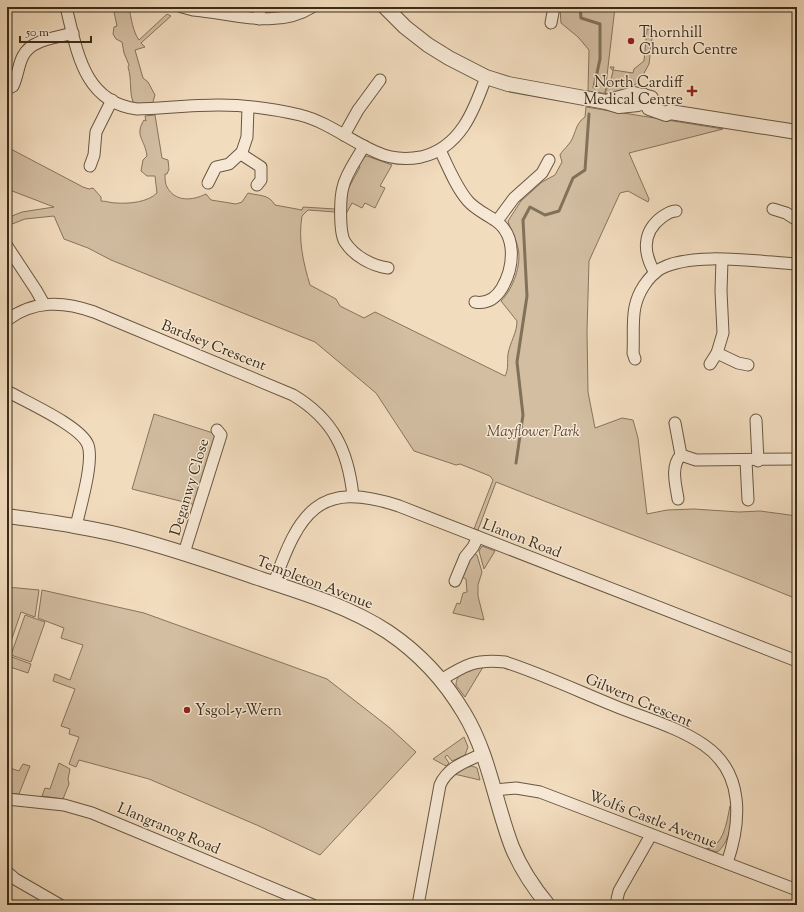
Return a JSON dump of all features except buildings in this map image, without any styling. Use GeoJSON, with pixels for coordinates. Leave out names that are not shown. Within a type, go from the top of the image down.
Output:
{"type":"FeatureCollection","features":[{"type":"Feature","properties":{"kind":"street"},"geometry":{"type":"LineString","coordinates":[[66,7],[83,70],[99,90],[112,100],[129,108],[219,105],[248,107],[312,118],[388,157],[404,159],[422,157],[440,150],[453,140],[474,110],[486,77]]}},
{"type":"Feature","properties":{"kind":"street"},"geometry":{"type":"LineString","coordinates":[[182,7],[270,20],[289,17],[312,7]]}},
{"type":"Feature","properties":{"kind":"street"},"geometry":{"type":"LineString","coordinates":[[259,19],[260,7]]}},
{"type":"Feature","properties":{"kind":"street"},"geometry":{"type":"LineString","coordinates":[[385,7],[428,45],[486,77],[508,84],[606,102],[634,94],[644,96],[650,108],[666,114],[670,112],[797,132]]}},
{"type":"Feature","properties":{"kind":"street"},"geometry":{"type":"LineString","coordinates":[[551,23],[554,7]]}},
{"type":"Feature","properties":{"kind":"street"},"geometry":{"type":"LineString","coordinates":[[7,89],[14,86],[23,55],[29,48],[42,42],[73,33]]}},
{"type":"Feature","properties":{"kind":"street"},"geometry":{"type":"LineString","coordinates":[[344,135],[358,110],[380,80]]}},
{"type":"Feature","properties":{"kind":"street"},"geometry":{"type":"LineString","coordinates":[[90,166],[94,155],[98,126],[112,100]]}},
{"type":"Feature","properties":{"kind":"street"},"geometry":{"type":"LineString","coordinates":[[208,183],[216,167],[229,164],[242,152],[247,137],[248,107]]}},
{"type":"Feature","properties":{"kind":"street"},"geometry":{"type":"LineString","coordinates":[[364,146],[342,188],[342,236],[349,246],[365,260],[388,268]]}},
{"type":"Feature","properties":{"kind":"street"},"geometry":{"type":"LineString","coordinates":[[440,150],[463,195],[481,213],[497,221],[505,231],[510,241],[512,253],[509,270],[502,289],[494,298],[485,303],[475,302]]}},
{"type":"Feature","properties":{"kind":"street"},"geometry":{"type":"LineString","coordinates":[[242,152],[244,156],[261,167],[261,180],[257,185]]}},
{"type":"Feature","properties":{"kind":"street"},"geometry":{"type":"LineString","coordinates":[[497,221],[514,198],[542,172],[549,160]]}},
{"type":"Feature","properties":{"kind":"street"},"geometry":{"type":"LineString","coordinates":[[774,209],[786,213],[797,220]]}},
{"type":"Feature","properties":{"kind":"street"},"geometry":{"type":"LineString","coordinates":[[655,273],[647,257],[645,244],[647,237],[653,226],[659,220],[671,211],[676,211]]}},
{"type":"Feature","properties":{"kind":"street"},"geometry":{"type":"LineString","coordinates":[[7,246],[44,304]]}},
{"type":"Feature","properties":{"kind":"street"},"geometry":{"type":"LineString","coordinates":[[635,359],[635,307],[641,291],[655,273],[664,268],[682,262],[696,260],[797,264]]}},
{"type":"Feature","properties":{"kind":"street"},"geometry":{"type":"LineString","coordinates":[[710,364],[717,353],[723,333],[720,292],[722,260]]}},
{"type":"Feature","properties":{"kind":"street","name":"Bardsey Crescent"},"geometry":{"type":"LineString","coordinates":[[7,320],[19,312],[44,304],[53,303],[75,306],[94,312],[269,384],[304,401],[324,419],[338,440],[347,459],[353,496]]}},
{"type":"Feature","properties":{"kind":"street"},"geometry":{"type":"LineString","coordinates":[[717,353],[738,363],[748,365]]}},
{"type":"Feature","properties":{"kind":"street"},"geometry":{"type":"LineString","coordinates":[[7,391],[70,426],[79,433],[88,445],[89,464],[76,526]]}},
{"type":"Feature","properties":{"kind":"street"},"geometry":{"type":"LineString","coordinates":[[756,420],[758,461]]}},
{"type":"Feature","properties":{"kind":"street"},"geometry":{"type":"LineString","coordinates":[[675,423],[680,456],[674,470],[678,499]]}},
{"type":"Feature","properties":{"kind":"street","name":"Deganwy Close"},"geometry":{"type":"LineString","coordinates":[[184,553],[221,436],[217,430]]}},
{"type":"Feature","properties":{"kind":"street"},"geometry":{"type":"LineString","coordinates":[[680,456],[696,460],[758,461],[797,459]]}},
{"type":"Feature","properties":{"kind":"street"},"geometry":{"type":"LineString","coordinates":[[746,461],[748,500]]}},
{"type":"Feature","properties":{"kind":"street","name":"Llanon Road"},"geometry":{"type":"LineString","coordinates":[[274,583],[290,540],[307,515],[323,503],[341,497],[353,496],[377,499],[394,504],[797,661]]}},
{"type":"Feature","properties":{"kind":"street","name":"Templeton Avenue"},"geometry":{"type":"LineString","coordinates":[[7,516],[76,526],[140,540],[184,553],[331,603],[370,622],[405,645],[428,665],[441,680],[469,722],[495,790],[506,831],[517,858],[530,883],[548,905]]}},
{"type":"Feature","properties":{"kind":"street"},"geometry":{"type":"LineString","coordinates":[[455,581],[465,557],[473,547],[478,537]]}},
{"type":"Feature","properties":{"kind":"street","name":"Gilwern Crescent"},"geometry":{"type":"LineString","coordinates":[[441,680],[470,663],[486,660],[504,662],[676,731],[705,745],[720,760],[726,770],[731,779],[737,800],[737,828],[727,863]]}},
{"type":"Feature","properties":{"kind":"street"},"geometry":{"type":"LineString","coordinates":[[418,905],[440,785],[445,775],[453,768],[482,754]]}},
{"type":"Feature","properties":{"kind":"street","name":"Wolfs Castle Avenue"},"geometry":{"type":"LineString","coordinates":[[495,790],[516,788],[540,792],[797,890]]}},
{"type":"Feature","properties":{"kind":"street","name":"Llangranog Road"},"geometry":{"type":"LineString","coordinates":[[7,800],[64,805],[92,813],[313,905]]}},
{"type":"Feature","properties":{"kind":"street"},"geometry":{"type":"LineString","coordinates":[[617,899],[619,891],[651,835]]}},
{"type":"Feature","properties":{"kind":"street"},"geometry":{"type":"LineString","coordinates":[[7,872],[15,879],[60,905]]}},
{"type":"Feature","properties":{"kind":"green space"},"geometry":{"type":"Polygon","coordinates":[[[113,7],[129,7],[131,20],[139,40],[167,14],[171,16],[141,43],[145,47],[135,50],[143,78],[148,82],[155,95],[152,105],[144,106],[133,102],[128,67],[129,65],[124,53],[122,42],[116,39],[113,34],[114,27],[117,26],[113,7]]]}},
{"type":"Feature","properties":{"kind":"green space"},"geometry":{"type":"Polygon","coordinates":[[[560,7],[615,7],[605,93],[613,71],[610,67],[614,67],[613,70],[633,73],[634,69],[644,61],[647,29],[653,30],[649,64],[636,84],[627,90],[609,94],[588,91],[589,50],[578,37],[561,23],[560,7]]]}},
{"type":"Feature","properties":{"kind":"green space","name":"Mayflower Park"},"geometry":{"type":"Polygon","coordinates":[[[586,107],[723,129],[629,153],[649,199],[648,202],[628,191],[620,193],[589,261],[587,331],[588,392],[595,428],[622,418],[633,420],[638,438],[647,514],[667,510],[694,509],[739,512],[760,511],[797,516],[797,599],[496,482],[478,530],[474,529],[493,480],[490,476],[460,464],[456,465],[414,451],[376,393],[315,342],[111,260],[88,248],[64,239],[54,216],[25,219],[7,226],[7,218],[22,212],[54,207],[7,189],[7,147],[83,187],[89,189],[93,188],[101,197],[101,201],[133,203],[149,198],[157,193],[155,176],[147,176],[141,171],[143,160],[147,156],[140,134],[141,125],[144,120],[146,121],[145,116],[155,115],[162,158],[168,160],[169,169],[167,174],[165,174],[165,181],[170,192],[174,195],[179,198],[190,199],[206,194],[211,200],[236,204],[242,202],[248,193],[267,197],[273,201],[275,205],[302,210],[303,207],[335,209],[335,212],[308,210],[302,216],[302,250],[310,285],[336,299],[340,306],[364,318],[375,312],[505,376],[508,354],[516,330],[517,321],[501,301],[513,283],[519,261],[517,244],[508,221],[521,201],[542,182],[555,175],[562,162],[560,155],[571,142],[579,123],[585,117],[586,107]]]}},
{"type":"Feature","properties":{"kind":"green space"},"geometry":{"type":"Polygon","coordinates":[[[367,156],[392,165],[380,186],[385,188],[375,208],[365,203],[362,208],[352,203],[346,214],[347,191],[360,167],[358,163],[363,157],[367,156]]]}},
{"type":"Feature","properties":{"kind":"green space"},"geometry":{"type":"Polygon","coordinates":[[[154,414],[213,433],[216,437],[196,505],[132,489],[154,414]]]}},
{"type":"Feature","properties":{"kind":"green space"},"geometry":{"type":"Polygon","coordinates":[[[482,546],[495,551],[484,569],[479,551],[482,546]]]}},
{"type":"Feature","properties":{"kind":"green space"},"geometry":{"type":"Polygon","coordinates":[[[475,554],[477,555],[482,572],[478,585],[478,596],[484,620],[453,613],[457,603],[460,604],[463,593],[467,592],[466,579],[462,577],[470,558],[475,554]]]}},
{"type":"Feature","properties":{"kind":"green space"},"geometry":{"type":"Polygon","coordinates":[[[7,587],[39,590],[35,617],[21,612],[7,653],[7,587]]]}},
{"type":"Feature","properties":{"kind":"green space","name":"Ysgol-y-Wern"},"geometry":{"type":"Polygon","coordinates":[[[42,590],[144,613],[327,679],[390,728],[416,752],[320,855],[259,826],[149,779],[79,760],[76,767],[69,764],[79,737],[69,734],[70,729],[61,726],[75,689],[53,681],[55,674],[70,680],[83,645],[61,638],[64,628],[38,618],[42,590]]]}},
{"type":"Feature","properties":{"kind":"green space"},"geometry":{"type":"Polygon","coordinates":[[[25,615],[45,622],[31,662],[11,655],[25,615]]]}},
{"type":"Feature","properties":{"kind":"green space"},"geometry":{"type":"Polygon","coordinates":[[[9,656],[31,664],[28,673],[7,666],[9,656]]]}},
{"type":"Feature","properties":{"kind":"green space"},"geometry":{"type":"Polygon","coordinates":[[[483,667],[465,697],[456,685],[457,680],[461,674],[465,672],[483,667]]]}},
{"type":"Feature","properties":{"kind":"green space"},"geometry":{"type":"Polygon","coordinates":[[[464,737],[468,747],[465,755],[452,761],[447,755],[445,757],[449,763],[446,766],[433,759],[464,737]]]}},
{"type":"Feature","properties":{"kind":"green space"},"geometry":{"type":"Polygon","coordinates":[[[59,763],[70,769],[68,779],[69,784],[63,799],[42,796],[45,788],[50,789],[59,763]]]}},
{"type":"Feature","properties":{"kind":"green space"},"geometry":{"type":"Polygon","coordinates":[[[23,764],[30,766],[19,794],[7,793],[7,767],[19,771],[23,764]]]}},
{"type":"Feature","properties":{"kind":"green space"},"geometry":{"type":"Polygon","coordinates":[[[472,766],[477,768],[480,780],[454,774],[461,769],[472,766]]]}},
{"type":"Feature","properties":{"kind":"green space"},"geometry":{"type":"Polygon","coordinates":[[[730,806],[732,816],[730,830],[725,844],[717,852],[706,849],[712,847],[721,838],[726,825],[730,806]]]}},
{"type":"Feature","properties":{"kind":"waterway"},"geometry":{"type":"LineString","coordinates":[[580,7],[581,18],[600,24],[600,59],[594,87]]}},
{"type":"Feature","properties":{"kind":"waterway"},"geometry":{"type":"LineString","coordinates":[[516,463],[523,415],[517,362],[527,296],[523,220],[530,207],[545,215],[559,211],[573,178],[585,170],[589,114]]}},
{"type":"Feature","properties":{"kind":"place","name":"Thornhill Church Centre"},"geometry":{"type":"Point","coordinates":[631,41]}},
{"type":"Feature","properties":{"kind":"place","name":"North Cardiff Medical Centre"},"geometry":{"type":"Point","coordinates":[692,91]}},
{"type":"Feature","properties":{"kind":"place","name":"Ysgol-y-Wern"},"geometry":{"type":"Point","coordinates":[187,710]}}]}
